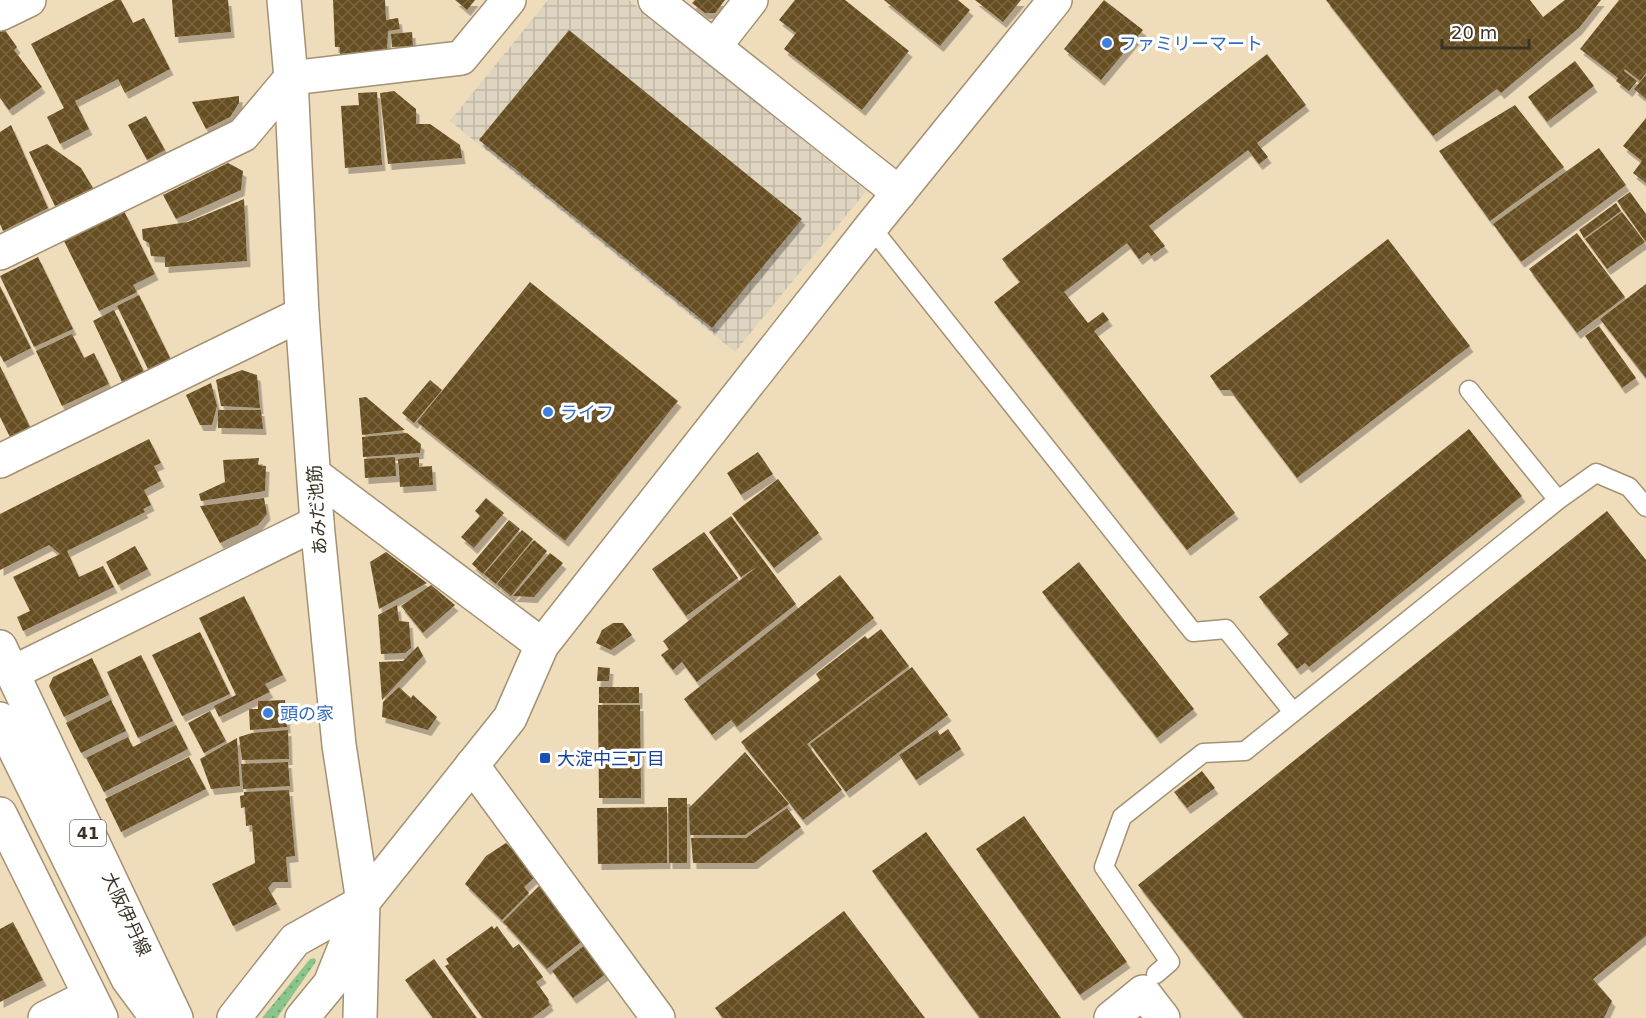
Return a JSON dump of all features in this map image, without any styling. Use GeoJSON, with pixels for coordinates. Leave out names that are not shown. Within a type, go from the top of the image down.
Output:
{"type":"FeatureCollection","features":[{"type":"Feature","properties":{"kind":"main road"},"geometry":{"type":"LineString","coordinates":[[0,14],[29,0]]}},
{"type":"Feature","properties":{"kind":"main road","name":"あみだ池筋"},"geometry":{"type":"LineString","coordinates":[[284,0],[291,78],[302,315],[317,523],[339,745],[363,902],[360,1018]]}},
{"type":"Feature","properties":{"kind":"main road"},"geometry":{"type":"LineString","coordinates":[[0,253],[243,135],[291,78],[461,58],[509,0]]}},
{"type":"Feature","properties":{"kind":"main road"},"geometry":{"type":"LineString","coordinates":[[655,0],[898,194]]}},
{"type":"Feature","properties":{"kind":"main road"},"geometry":{"type":"LineString","coordinates":[[715,46],[751,0]]}},
{"type":"Feature","properties":{"kind":"main road"},"geometry":{"type":"LineString","coordinates":[[302,1018],[330,984],[363,902],[510,718],[542,645],[871,226],[1055,0]]}},
{"type":"Feature","properties":{"kind":"main road"},"geometry":{"type":"LineString","coordinates":[[0,460],[302,315]]}},
{"type":"Feature","properties":{"kind":"main road"},"geometry":{"type":"LineString","coordinates":[[315,475],[542,645]]}},
{"type":"Feature","properties":{"kind":"main road"},"geometry":{"type":"LineString","coordinates":[[6,660],[317,523]]}},
{"type":"Feature","properties":{"kind":"main road","name":"大阪伊丹線"},"geometry":{"type":"LineString","coordinates":[[6,660],[176,1018]]}},
{"type":"Feature","properties":{"kind":"main road"},"geometry":{"type":"LineString","coordinates":[[0,719],[128,979],[157,1018]]}},
{"type":"Feature","properties":{"kind":"main road"},"geometry":{"type":"LineString","coordinates":[[472,765],[658,1018]]}},
{"type":"Feature","properties":{"kind":"main road"},"geometry":{"type":"LineString","coordinates":[[0,814],[95,1007],[45,1018]]}},
{"type":"Feature","properties":{"kind":"main road"},"geometry":{"type":"LineString","coordinates":[[234,1018],[295,940],[363,902]]}},
{"type":"Feature","properties":{"kind":"main road"},"geometry":{"type":"LineString","coordinates":[[1111,1018],[1143,992],[1163,1018]]}},
{"type":"Feature","properties":{"kind":"lane"},"geometry":{"type":"LineString","coordinates":[[871,226],[1193,632],[1226,629],[1293,712]]}},
{"type":"Feature","properties":{"kind":"lane"},"geometry":{"type":"LineString","coordinates":[[1469,390],[1558,500]]}},
{"type":"Feature","properties":{"kind":"lane"},"geometry":{"type":"LineString","coordinates":[[1156,974],[1170,962],[1104,867],[1122,817],[1203,753],[1245,752],[1558,500],[1596,473],[1629,487],[1646,507]]}},
{"type":"Feature","properties":{"kind":"shaded area"},"geometry":{"type":"Polygon","coordinates":[[[548,0],[629,0],[866,191],[735,352],[450,121],[548,0]]]}},
{"type":"Feature","properties":{"kind":"green space"},"geometry":{"type":"Polygon","coordinates":[[[314,958],[315,963],[277,1018],[262,1018],[310,959],[314,958]]]}},
{"type":"Feature","properties":{"kind":"building"},"geometry":{"type":"Polygon","coordinates":[[[115,0],[121,0],[133,23],[144,18],[170,69],[125,93],[118,79],[75,101],[89,129],[60,144],[47,117],[64,108],[31,44],[115,0]]]}},
{"type":"Feature","properties":{"kind":"building"},"geometry":{"type":"Polygon","coordinates":[[[172,0],[228,0],[231,32],[175,37],[172,0]]]}},
{"type":"Feature","properties":{"kind":"building"},"geometry":{"type":"Polygon","coordinates":[[[333,0],[385,0],[386,20],[398,18],[400,29],[388,31],[387,50],[340,54],[340,47],[335,47],[333,0]]]}},
{"type":"Feature","properties":{"kind":"building"},"geometry":{"type":"Polygon","coordinates":[[[455,0],[475,0],[467,10],[455,0]]]}},
{"type":"Feature","properties":{"kind":"building"},"geometry":{"type":"Polygon","coordinates":[[[695,0],[725,0],[715,13],[705,13],[692,3],[695,0]]]}},
{"type":"Feature","properties":{"kind":"building"},"geometry":{"type":"Polygon","coordinates":[[[795,0],[845,0],[909,51],[862,110],[784,49],[796,33],[779,20],[795,0]]]}},
{"type":"Feature","properties":{"kind":"building"},"geometry":{"type":"Polygon","coordinates":[[[884,0],[958,0],[970,10],[940,46],[884,0]]]}},
{"type":"Feature","properties":{"kind":"building"},"geometry":{"type":"Polygon","coordinates":[[[975,0],[1021,0],[1003,22],[975,0]]]}},
{"type":"Feature","properties":{"kind":"building"},"geometry":{"type":"Polygon","coordinates":[[[1104,0],[1143,30],[1101,80],[1064,49],[1104,0]]]}},
{"type":"Feature","properties":{"kind":"building"},"geometry":{"type":"Polygon","coordinates":[[[1326,0],[1530,0],[1543,17],[1565,0],[1601,0],[1579,28],[1501,93],[1497,89],[1433,136],[1326,0]]]}},
{"type":"Feature","properties":{"kind":"building"},"geometry":{"type":"Polygon","coordinates":[[[1619,0],[1646,0],[1646,73],[1640,81],[1625,69],[1624,71],[1637,81],[1629,91],[1616,81],[1618,78],[1580,49],[1619,0]]]}},
{"type":"Feature","properties":{"kind":"building"},"geometry":{"type":"Polygon","coordinates":[[[4,29],[17,47],[14,50],[42,87],[9,110],[0,98],[0,32],[4,29]]]}},
{"type":"Feature","properties":{"kind":"building"},"geometry":{"type":"Polygon","coordinates":[[[569,30],[802,219],[712,328],[479,140],[569,30]]]}},
{"type":"Feature","properties":{"kind":"building"},"geometry":{"type":"Polygon","coordinates":[[[412,32],[413,46],[392,47],[391,34],[412,32]]]}},
{"type":"Feature","properties":{"kind":"building"},"geometry":{"type":"Polygon","coordinates":[[[1267,54],[1306,105],[1257,143],[1268,157],[1259,164],[1248,150],[1149,226],[1165,246],[1151,256],[1148,252],[1139,259],[1127,243],[1064,292],[1088,323],[1103,312],[1109,320],[1094,331],[1235,513],[1187,550],[994,302],[1020,282],[1002,259],[1267,54]]]}},
{"type":"Feature","properties":{"kind":"building"},"geometry":{"type":"Polygon","coordinates":[[[1575,61],[1594,86],[1547,122],[1528,97],[1575,61]]]}},
{"type":"Feature","properties":{"kind":"building"},"geometry":{"type":"Polygon","coordinates":[[[1646,75],[1646,99],[1634,89],[1646,75]]]}},
{"type":"Feature","properties":{"kind":"building"},"geometry":{"type":"Polygon","coordinates":[[[394,91],[416,109],[416,124],[430,124],[460,145],[462,158],[388,164],[380,93],[394,91]]]}},
{"type":"Feature","properties":{"kind":"building"},"geometry":{"type":"Polygon","coordinates":[[[377,92],[382,165],[345,168],[341,106],[359,105],[358,93],[377,92]]]}},
{"type":"Feature","properties":{"kind":"building"},"geometry":{"type":"Polygon","coordinates":[[[239,96],[239,103],[230,117],[206,129],[192,102],[239,96]]]}},
{"type":"Feature","properties":{"kind":"building"},"geometry":{"type":"Polygon","coordinates":[[[1515,105],[1564,167],[1490,221],[1439,151],[1515,105]]]}},
{"type":"Feature","properties":{"kind":"building"},"geometry":{"type":"Polygon","coordinates":[[[146,116],[165,150],[147,160],[128,125],[146,116]]]}},
{"type":"Feature","properties":{"kind":"building"},"geometry":{"type":"Polygon","coordinates":[[[1646,118],[1646,183],[1633,173],[1642,161],[1623,146],[1646,118]]]}},
{"type":"Feature","properties":{"kind":"building"},"geometry":{"type":"Polygon","coordinates":[[[11,125],[48,208],[3,231],[0,224],[0,132],[11,125]]]}},
{"type":"Feature","properties":{"kind":"building"},"geometry":{"type":"Polygon","coordinates":[[[47,144],[81,168],[93,188],[55,206],[29,152],[47,144]]]}},
{"type":"Feature","properties":{"kind":"building"},"geometry":{"type":"Polygon","coordinates":[[[1599,148],[1626,185],[1521,262],[1493,224],[1599,148]]]}},
{"type":"Feature","properties":{"kind":"building"},"geometry":{"type":"Polygon","coordinates":[[[228,163],[243,171],[241,190],[176,219],[163,195],[228,163]]]}},
{"type":"Feature","properties":{"kind":"building"},"geometry":{"type":"Polygon","coordinates":[[[1630,192],[1646,214],[1646,242],[1617,201],[1630,192]]]}},
{"type":"Feature","properties":{"kind":"building"},"geometry":{"type":"Polygon","coordinates":[[[244,199],[247,261],[165,267],[165,257],[151,256],[149,243],[143,240],[142,229],[188,222],[244,199]]]}},
{"type":"Feature","properties":{"kind":"building"},"geometry":{"type":"Polygon","coordinates":[[[1616,203],[1621,211],[1584,238],[1579,230],[1616,203]]]}},
{"type":"Feature","properties":{"kind":"building"},"geometry":{"type":"Polygon","coordinates":[[[124,211],[155,274],[133,285],[137,292],[99,311],[64,241],[124,211]]]}},
{"type":"Feature","properties":{"kind":"building"},"geometry":{"type":"Polygon","coordinates":[[[1622,212],[1645,242],[1607,269],[1585,239],[1622,212]]]}},
{"type":"Feature","properties":{"kind":"building"},"geometry":{"type":"Polygon","coordinates":[[[1577,233],[1625,297],[1577,333],[1529,269],[1577,233]]]}},
{"type":"Feature","properties":{"kind":"building"},"geometry":{"type":"Polygon","coordinates":[[[1388,239],[1470,346],[1297,478],[1230,390],[1220,390],[1210,376],[1388,239]]]}},
{"type":"Feature","properties":{"kind":"building"},"geometry":{"type":"Polygon","coordinates":[[[38,257],[73,329],[34,347],[0,276],[38,257]]]}},
{"type":"Feature","properties":{"kind":"building","name":"ライフ"},"geometry":{"type":"Polygon","coordinates":[[[530,282],[678,401],[565,541],[417,422],[530,282]]]}},
{"type":"Feature","properties":{"kind":"building"},"geometry":{"type":"Polygon","coordinates":[[[1646,284],[1646,378],[1600,319],[1646,284]]]}},
{"type":"Feature","properties":{"kind":"building"},"geometry":{"type":"Polygon","coordinates":[[[0,286],[31,348],[4,362],[0,355],[0,286]]]}},
{"type":"Feature","properties":{"kind":"building"},"geometry":{"type":"Polygon","coordinates":[[[139,295],[171,360],[149,371],[117,306],[139,295]]]}},
{"type":"Feature","properties":{"kind":"building"},"geometry":{"type":"Polygon","coordinates":[[[114,310],[145,374],[123,384],[93,321],[114,310]]]}},
{"type":"Feature","properties":{"kind":"building"},"geometry":{"type":"Polygon","coordinates":[[[1599,326],[1636,378],[1622,388],[1585,336],[1599,326]]]}},
{"type":"Feature","properties":{"kind":"building"},"geometry":{"type":"Polygon","coordinates":[[[72,334],[84,358],[94,353],[109,384],[62,406],[36,351],[72,334]]]}},
{"type":"Feature","properties":{"kind":"building"},"geometry":{"type":"Polygon","coordinates":[[[0,366],[32,431],[12,441],[0,417],[0,366]]]}},
{"type":"Feature","properties":{"kind":"building"},"geometry":{"type":"Polygon","coordinates":[[[242,370],[257,375],[260,408],[221,406],[216,380],[242,370]]]}},
{"type":"Feature","properties":{"kind":"building"},"geometry":{"type":"Polygon","coordinates":[[[430,380],[442,390],[414,423],[402,413],[430,380]]]}},
{"type":"Feature","properties":{"kind":"building"},"geometry":{"type":"Polygon","coordinates":[[[211,383],[217,406],[212,425],[200,425],[186,395],[211,383]]]}},
{"type":"Feature","properties":{"kind":"building"},"geometry":{"type":"Polygon","coordinates":[[[366,397],[405,430],[362,435],[359,398],[366,397]]]}},
{"type":"Feature","properties":{"kind":"building"},"geometry":{"type":"Polygon","coordinates":[[[218,410],[261,410],[263,429],[218,428],[218,410]]]}},
{"type":"Feature","properties":{"kind":"building"},"geometry":{"type":"Polygon","coordinates":[[[1469,429],[1522,496],[1309,667],[1305,663],[1297,669],[1277,644],[1289,634],[1259,597],[1469,429]]]}},
{"type":"Feature","properties":{"kind":"building"},"geometry":{"type":"Polygon","coordinates":[[[407,433],[421,444],[420,453],[363,457],[362,437],[407,433]]]}},
{"type":"Feature","properties":{"kind":"building"},"geometry":{"type":"Polygon","coordinates":[[[149,439],[161,463],[154,466],[161,481],[144,490],[151,505],[143,509],[145,512],[67,551],[79,577],[103,566],[114,587],[23,631],[17,617],[30,611],[13,577],[60,554],[49,545],[0,570],[0,514],[149,439]]]}},
{"type":"Feature","properties":{"kind":"building"},"geometry":{"type":"Polygon","coordinates":[[[758,452],[773,474],[741,495],[727,473],[758,452]]]}},
{"type":"Feature","properties":{"kind":"building"},"geometry":{"type":"Polygon","coordinates":[[[395,457],[396,476],[365,478],[364,459],[395,457]]]}},
{"type":"Feature","properties":{"kind":"building"},"geometry":{"type":"Polygon","coordinates":[[[419,457],[419,467],[432,466],[433,485],[400,487],[398,459],[419,457]]]}},
{"type":"Feature","properties":{"kind":"building"},"geometry":{"type":"Polygon","coordinates":[[[259,458],[258,465],[266,466],[265,491],[201,501],[199,494],[225,482],[223,460],[259,458]]]}},
{"type":"Feature","properties":{"kind":"building"},"geometry":{"type":"Polygon","coordinates":[[[778,479],[819,533],[774,568],[732,514],[778,479]]]}},
{"type":"Feature","properties":{"kind":"building"},"geometry":{"type":"Polygon","coordinates":[[[264,498],[267,514],[258,525],[220,543],[200,506],[264,498]]]}},
{"type":"Feature","properties":{"kind":"building"},"geometry":{"type":"Polygon","coordinates":[[[486,498],[504,513],[474,548],[461,537],[480,516],[475,511],[486,498]]]}},
{"type":"Feature","properties":{"kind":"building"},"geometry":{"type":"Polygon","coordinates":[[[1607,511],[1646,560],[1646,936],[1593,979],[1612,1001],[1604,1018],[1244,1018],[1138,885],[1607,511]]]}},
{"type":"Feature","properties":{"kind":"building"},"geometry":{"type":"Polygon","coordinates":[[[731,516],[796,604],[697,682],[682,662],[673,670],[661,655],[669,649],[663,641],[758,566],[741,577],[709,532],[731,516]]]}},
{"type":"Feature","properties":{"kind":"building"},"geometry":{"type":"Polygon","coordinates":[[[509,520],[520,529],[483,574],[472,564],[509,520]]]}},
{"type":"Feature","properties":{"kind":"building"},"geometry":{"type":"Polygon","coordinates":[[[522,530],[533,539],[496,584],[484,574],[522,530]]]}},
{"type":"Feature","properties":{"kind":"building"},"geometry":{"type":"Polygon","coordinates":[[[704,532],[738,578],[686,616],[652,569],[704,532]]]}},
{"type":"Feature","properties":{"kind":"building"},"geometry":{"type":"Polygon","coordinates":[[[534,540],[547,551],[511,596],[497,584],[534,540]]]}},
{"type":"Feature","properties":{"kind":"building"},"geometry":{"type":"Polygon","coordinates":[[[135,546],[148,569],[118,585],[106,562],[135,546]]]}},
{"type":"Feature","properties":{"kind":"building"},"geometry":{"type":"Polygon","coordinates":[[[386,552],[427,583],[379,609],[370,562],[386,552]]]}},
{"type":"Feature","properties":{"kind":"building"},"geometry":{"type":"Polygon","coordinates":[[[550,553],[563,563],[534,597],[513,596],[550,553]]]}},
{"type":"Feature","properties":{"kind":"building"},"geometry":{"type":"Polygon","coordinates":[[[1079,562],[1194,709],[1157,738],[1042,592],[1079,562]]]}},
{"type":"Feature","properties":{"kind":"building"},"geometry":{"type":"Polygon","coordinates":[[[840,575],[874,618],[737,727],[731,720],[712,735],[684,699],[840,575]]]}},
{"type":"Feature","properties":{"kind":"building"},"geometry":{"type":"Polygon","coordinates":[[[431,585],[455,605],[423,633],[401,606],[431,585]]]}},
{"type":"Feature","properties":{"kind":"building"},"geometry":{"type":"Polygon","coordinates":[[[244,596],[283,675],[265,684],[270,692],[219,717],[214,706],[236,695],[199,618],[244,596]]]}},
{"type":"Feature","properties":{"kind":"building"},"geometry":{"type":"Polygon","coordinates":[[[397,605],[399,621],[409,622],[411,648],[405,653],[381,654],[378,615],[397,605]]]}},
{"type":"Feature","properties":{"kind":"building"},"geometry":{"type":"Polygon","coordinates":[[[613,623],[623,623],[632,635],[611,650],[596,643],[602,630],[613,623]]]}},
{"type":"Feature","properties":{"kind":"building"},"geometry":{"type":"Polygon","coordinates":[[[881,629],[909,666],[807,744],[842,790],[803,820],[741,742],[820,680],[816,674],[865,636],[868,639],[881,629]]]}},
{"type":"Feature","properties":{"kind":"building"},"geometry":{"type":"Polygon","coordinates":[[[200,632],[230,694],[182,716],[152,655],[200,632]]]}},
{"type":"Feature","properties":{"kind":"building"},"geometry":{"type":"Polygon","coordinates":[[[418,646],[423,656],[382,700],[379,662],[403,661],[418,646]]]}},
{"type":"Feature","properties":{"kind":"building"},"geometry":{"type":"Polygon","coordinates":[[[141,655],[173,721],[138,738],[107,672],[141,655]]]}},
{"type":"Feature","properties":{"kind":"building"},"geometry":{"type":"Polygon","coordinates":[[[92,658],[109,695],[64,717],[49,686],[53,677],[92,658]]]}},
{"type":"Feature","properties":{"kind":"building"},"geometry":{"type":"Polygon","coordinates":[[[598,667],[610,668],[609,681],[597,681],[598,667]]]}},
{"type":"Feature","properties":{"kind":"building"},"geometry":{"type":"Polygon","coordinates":[[[912,667],[948,715],[846,792],[810,744],[912,667]]]}},
{"type":"Feature","properties":{"kind":"building"},"geometry":{"type":"Polygon","coordinates":[[[399,687],[411,698],[413,695],[437,717],[428,730],[382,717],[383,702],[399,687]]]}},
{"type":"Feature","properties":{"kind":"building"},"geometry":{"type":"Polygon","coordinates":[[[599,687],[639,687],[639,703],[599,703],[599,687]]]}},
{"type":"Feature","properties":{"kind":"building"},"geometry":{"type":"Polygon","coordinates":[[[111,700],[126,731],[81,753],[66,723],[111,700]]]}},
{"type":"Feature","properties":{"kind":"building"},"geometry":{"type":"Polygon","coordinates":[[[285,700],[287,727],[250,730],[249,709],[258,709],[258,701],[285,700]]]}},
{"type":"Feature","properties":{"kind":"building"},"geometry":{"type":"Polygon","coordinates":[[[598,705],[640,705],[641,798],[599,798],[598,705]]]}},
{"type":"Feature","properties":{"kind":"building"},"geometry":{"type":"Polygon","coordinates":[[[210,711],[226,741],[204,753],[188,723],[210,711]]]}},
{"type":"Feature","properties":{"kind":"building"},"geometry":{"type":"Polygon","coordinates":[[[176,725],[188,749],[104,792],[86,758],[128,737],[133,747],[176,725]]]}},
{"type":"Feature","properties":{"kind":"building"},"geometry":{"type":"Polygon","coordinates":[[[948,729],[961,749],[916,780],[899,755],[937,730],[940,735],[948,729]]]}},
{"type":"Feature","properties":{"kind":"building"},"geometry":{"type":"Polygon","coordinates":[[[288,730],[289,759],[242,760],[239,737],[252,733],[288,730]]]}},
{"type":"Feature","properties":{"kind":"building"},"geometry":{"type":"Polygon","coordinates":[[[237,738],[240,786],[211,789],[200,759],[237,738]]]}},
{"type":"Feature","properties":{"kind":"building"},"geometry":{"type":"Polygon","coordinates":[[[745,752],[789,804],[745,835],[690,835],[689,808],[745,752]]]}},
{"type":"Feature","properties":{"kind":"building"},"geometry":{"type":"Polygon","coordinates":[[[189,757],[206,789],[121,832],[105,799],[189,757]]]}},
{"type":"Feature","properties":{"kind":"building"},"geometry":{"type":"Polygon","coordinates":[[[288,762],[290,786],[243,789],[241,764],[288,762]]]}},
{"type":"Feature","properties":{"kind":"building"},"geometry":{"type":"Polygon","coordinates":[[[1202,771],[1215,788],[1187,808],[1174,792],[1202,771]]]}},
{"type":"Feature","properties":{"kind":"building"},"geometry":{"type":"Polygon","coordinates":[[[289,790],[295,856],[286,857],[288,882],[273,882],[268,888],[277,904],[233,926],[212,884],[255,863],[252,825],[246,826],[245,807],[241,808],[240,796],[244,795],[244,792],[289,790]]]}},
{"type":"Feature","properties":{"kind":"building"},"geometry":{"type":"Polygon","coordinates":[[[668,798],[687,798],[687,863],[669,863],[668,798]]]}},
{"type":"Feature","properties":{"kind":"building"},"geometry":{"type":"Polygon","coordinates":[[[667,807],[667,863],[598,864],[597,808],[667,807]]]}},
{"type":"Feature","properties":{"kind":"building"},"geometry":{"type":"Polygon","coordinates":[[[787,808],[801,827],[754,863],[693,863],[691,838],[746,838],[787,808]]]}},
{"type":"Feature","properties":{"kind":"building"},"geometry":{"type":"Polygon","coordinates":[[[1024,816],[1127,962],[1080,995],[976,849],[1024,816]]]}},
{"type":"Feature","properties":{"kind":"building"},"geometry":{"type":"Polygon","coordinates":[[[926,832],[1061,1018],[980,1018],[872,871],[926,832]]]}},
{"type":"Feature","properties":{"kind":"building"},"geometry":{"type":"Polygon","coordinates":[[[506,843],[511,848],[514,846],[535,877],[524,887],[529,893],[502,920],[465,884],[486,856],[506,843]]]}},
{"type":"Feature","properties":{"kind":"building"},"geometry":{"type":"Polygon","coordinates":[[[540,885],[581,942],[547,969],[503,922],[540,885]]]}},
{"type":"Feature","properties":{"kind":"building"},"geometry":{"type":"Polygon","coordinates":[[[844,911],[925,1018],[723,1018],[715,1008],[844,911]]]}},
{"type":"Feature","properties":{"kind":"building"},"geometry":{"type":"Polygon","coordinates":[[[13,922],[43,980],[0,1002],[0,929],[13,922]]]}},
{"type":"Feature","properties":{"kind":"building"},"geometry":{"type":"Polygon","coordinates":[[[492,926],[494,929],[497,926],[513,948],[519,944],[543,977],[536,982],[550,1005],[532,1018],[483,1018],[445,966],[449,964],[446,959],[492,926]]]}},
{"type":"Feature","properties":{"kind":"building"},"geometry":{"type":"Polygon","coordinates":[[[585,945],[607,973],[573,998],[552,971],[585,945]]]}},
{"type":"Feature","properties":{"kind":"building"},"geometry":{"type":"Polygon","coordinates":[[[434,959],[477,1018],[433,1018],[405,980],[434,959]]]}},
{"type":"Feature","properties":{"kind":"place","name":"ファミリーマート"},"geometry":{"type":"Point","coordinates":[1107,43]}},
{"type":"Feature","properties":{"kind":"place","name":"ライフ"},"geometry":{"type":"Point","coordinates":[548,412]}},
{"type":"Feature","properties":{"kind":"place","name":"頭の家"},"geometry":{"type":"Point","coordinates":[268,713]}},
{"type":"Feature","properties":{"kind":"place","name":"大淀中三丁目"},"geometry":{"type":"Point","coordinates":[545,758]}}]}
